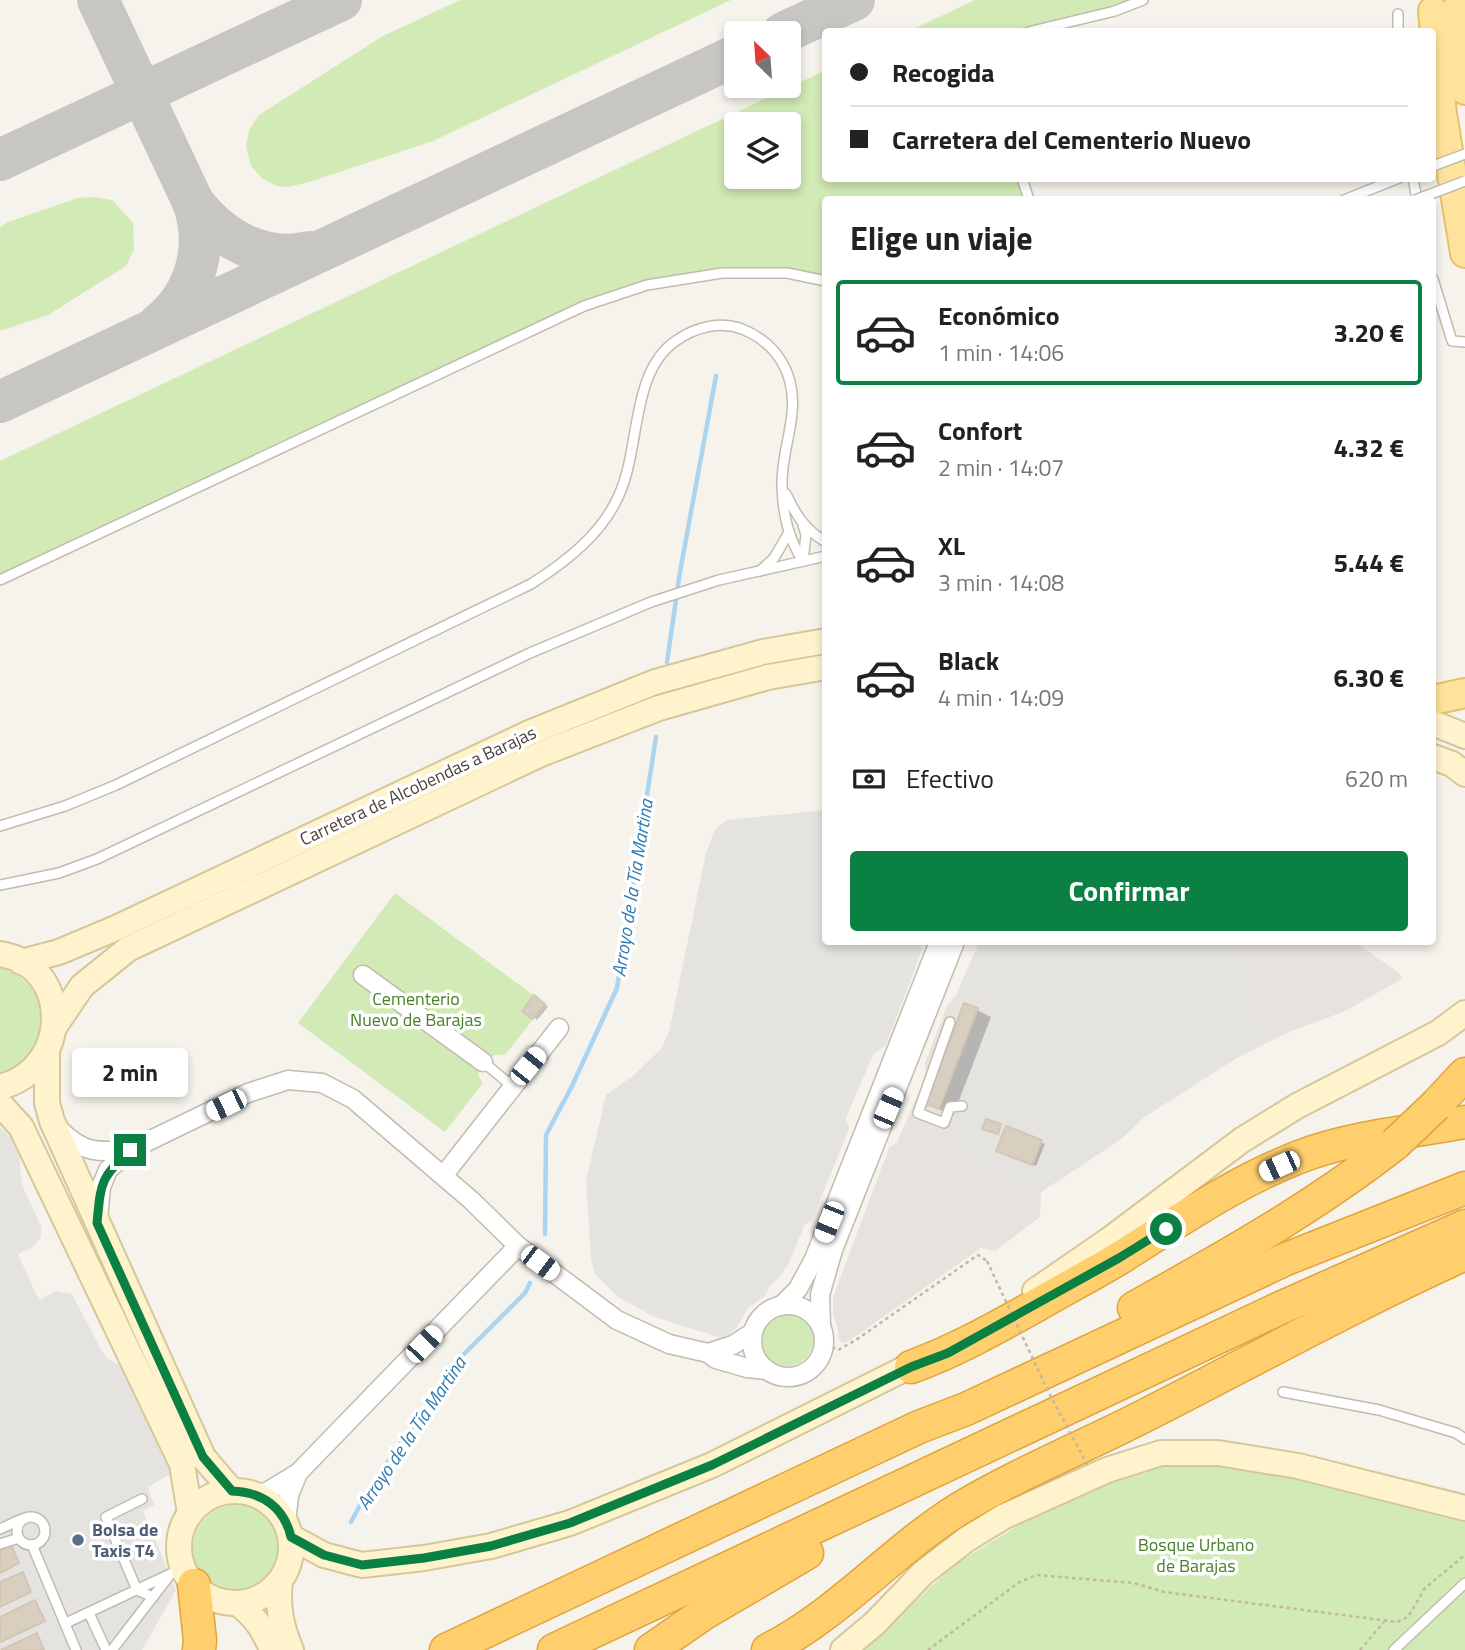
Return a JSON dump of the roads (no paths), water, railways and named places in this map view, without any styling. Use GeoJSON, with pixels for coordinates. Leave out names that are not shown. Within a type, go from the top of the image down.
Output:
{"type":"FeatureCollection","features":[{"type":"Feature","properties":{"kind":"highway"},"geometry":{"type":"LineString","coordinates":[[919,1427],[962,1398],[1095,1330],[1298,1214],[1395,1144],[1465,1074]]}},
{"type":"Feature","properties":{"kind":"highway"},"geometry":{"type":"LineString","coordinates":[[911,1367],[948,1353],[1031,1308],[1119,1258],[1212,1199],[1300,1156],[1339,1145],[1465,1122]]}},
{"type":"Feature","properties":{"kind":"highway"},"geometry":{"type":"LineString","coordinates":[[446,1650],[919,1427],[965,1409],[1286,1259],[1465,1188]]}},
{"type":"Feature","properties":{"kind":"highway"},"geometry":{"type":"LineString","coordinates":[[554,1650],[1278,1309],[1465,1226]]}},
{"type":"Feature","properties":{"kind":"highway"},"geometry":{"type":"LineString","coordinates":[[768,1650],[812,1624],[911,1543],[957,1510],[1332,1318],[1465,1254]]}},
{"type":"Feature","properties":{"kind":"highway"},"geometry":{"type":"LineString","coordinates":[[651,1650],[703,1614],[780,1567],[1006,1452],[1049,1419]]}},
{"type":"Feature","properties":{"kind":"highway"},"geometry":{"type":"LineString","coordinates":[[182,1576],[200,1640],[199,1650]]}},
{"type":"Feature","properties":{"kind":"main road"},"geometry":{"type":"LineString","coordinates":[[1465,90],[1445,10],[1441,114],[1465,253]]}},
{"type":"Feature","properties":{"kind":"main road"},"geometry":{"type":"LineString","coordinates":[[1436,699],[1465,693]]}},
{"type":"Feature","properties":{"kind":"street","name":"Carretera de Alcobendas a Barajas"},"geometry":{"type":"LineString","coordinates":[[11,958],[59,952],[105,933],[529,733],[655,681],[763,652],[822,642]]}},
{"type":"Feature","properties":{"kind":"street","name":"Carretera de Alcobendas a Barajas"},"geometry":{"type":"LineString","coordinates":[[55,1026],[82,986],[128,949],[541,754],[659,708],[768,677],[822,668]]}},
{"type":"Feature","properties":{"kind":"street"},"geometry":{"type":"LineString","coordinates":[[1436,724],[1465,736]]}},
{"type":"Feature","properties":{"kind":"street"},"geometry":{"type":"LineString","coordinates":[[1436,758],[1452,764],[1465,774]]}},
{"type":"Feature","properties":{"kind":"street"},"geometry":{"type":"LineString","coordinates":[[708,1353],[733,1345],[753,1332],[764,1315],[781,1306],[798,1289],[814,1259],[939,945]]}},
{"type":"Feature","properties":{"kind":"street"},"geometry":{"type":"LineString","coordinates":[[753,1332],[754,1352],[759,1362],[778,1376],[801,1375],[811,1369],[818,1360],[824,1339],[820,1295],[833,1250],[955,945]]}},
{"type":"Feature","properties":{"kind":"street"},"geometry":{"type":"LineString","coordinates":[[11,958],[40,978],[52,1001],[55,1026],[47,1052],[47,1103],[51,1121],[203,1457],[232,1491]]}},
{"type":"Feature","properties":{"kind":"street"},"geometry":{"type":"LineString","coordinates":[[363,975],[483,1062]]}},
{"type":"Feature","properties":{"kind":"street"},"geometry":{"type":"LineString","coordinates":[[298,1473],[289,1495],[288,1529],[292,1553],[288,1568],[268,1593],[253,1600],[221,1602],[206,1595],[182,1576],[179,1549],[181,1530],[190,1513],[208,1497],[232,1491],[260,1496],[279,1511],[288,1529],[324,1555],[362,1565],[424,1558],[491,1546],[570,1523],[712,1465],[911,1367],[1017,1303],[1109,1241],[1242,1140],[1297,1106],[1438,1033],[1465,1013]]}},
{"type":"Feature","properties":{"kind":"street"},"geometry":{"type":"LineString","coordinates":[[443,1176],[559,1028]]}},
{"type":"Feature","properties":{"kind":"street"},"geometry":{"type":"LineString","coordinates":[[0,1087],[21,1080],[47,1052]]}},
{"type":"Feature","properties":{"kind":"street"},"geometry":{"type":"LineString","coordinates":[[97,1223],[101,1187],[108,1170],[130,1150],[248,1094],[288,1080],[322,1083],[353,1100],[443,1176],[518,1246],[617,1320],[669,1344],[708,1353],[716,1359],[747,1368],[767,1370]]}},
{"type":"Feature","properties":{"kind":"street"},"geometry":{"type":"LineString","coordinates":[[0,1104],[21,1127],[182,1464],[190,1513]]}},
{"type":"Feature","properties":{"kind":"street"},"geometry":{"type":"LineString","coordinates":[[51,1121],[74,1144],[95,1152],[130,1150]]}},
{"type":"Feature","properties":{"kind":"street"},"geometry":{"type":"LineString","coordinates":[[260,1496],[298,1473],[518,1246]]}},
{"type":"Feature","properties":{"kind":"street"},"geometry":{"type":"LineString","coordinates":[[781,1306],[805,1309],[821,1326]]}},
{"type":"Feature","properties":{"kind":"street"},"geometry":{"type":"LineString","coordinates":[[843,1650],[875,1623],[923,1573],[967,1539],[1003,1517],[1107,1470],[1161,1453],[1218,1453],[1298,1466],[1465,1508]]}},
{"type":"Feature","properties":{"kind":"street"},"geometry":{"type":"LineString","coordinates":[[280,1581],[277,1603],[280,1625],[290,1650]]}},
{"type":"Feature","properties":{"kind":"street"},"geometry":{"type":"LineString","coordinates":[[237,1603],[253,1615],[266,1634],[272,1650]]}},
{"type":"Feature","properties":{"kind":"lane"},"geometry":{"type":"LineString","coordinates":[[1045,28],[1115,11],[1143,0]]}},
{"type":"Feature","properties":{"kind":"lane"},"geometry":{"type":"LineString","coordinates":[[1398,14],[1398,28]]}},
{"type":"Feature","properties":{"kind":"lane"},"geometry":{"type":"LineString","coordinates":[[1436,165],[1465,154]]}},
{"type":"Feature","properties":{"kind":"lane"},"geometry":{"type":"LineString","coordinates":[[1426,196],[1465,181]]}},
{"type":"Feature","properties":{"kind":"lane"},"geometry":{"type":"LineString","coordinates":[[1354,196],[1389,182]]}},
{"type":"Feature","properties":{"kind":"lane"},"geometry":{"type":"LineString","coordinates":[[0,580],[584,306],[647,285],[722,273],[786,272],[822,280]]}},
{"type":"Feature","properties":{"kind":"lane"},"geometry":{"type":"LineString","coordinates":[[1436,289],[1452,341],[1465,342]]}},
{"type":"Feature","properties":{"kind":"lane"},"geometry":{"type":"LineString","coordinates":[[0,826],[65,806],[116,785],[531,583],[558,566],[588,541],[620,494],[651,369],[664,348],[702,327],[729,324],[768,343],[782,362],[791,386],[792,411],[782,486],[788,534],[803,561]]}},
{"type":"Feature","properties":{"kind":"lane"},"geometry":{"type":"LineString","coordinates":[[782,486],[797,518],[813,535],[822,540]]}},
{"type":"Feature","properties":{"kind":"lane"},"geometry":{"type":"LineString","coordinates":[[802,523],[806,535],[803,561]]}},
{"type":"Feature","properties":{"kind":"lane"},"geometry":{"type":"LineString","coordinates":[[759,571],[774,558],[788,534]]}},
{"type":"Feature","properties":{"kind":"lane"},"geometry":{"type":"LineString","coordinates":[[0,885],[59,873],[97,859],[530,653],[651,602],[719,580],[822,557]]}},
{"type":"Feature","properties":{"kind":"lane"},"geometry":{"type":"LineString","coordinates":[[950,1021],[918,1113],[944,1123],[950,1107],[962,1106]]}},
{"type":"Feature","properties":{"kind":"lane"},"geometry":{"type":"LineString","coordinates":[[483,1062],[512,1086]]}},
{"type":"Feature","properties":{"kind":"lane"},"geometry":{"type":"LineString","coordinates":[[1283,1392],[1379,1410],[1456,1433],[1465,1439]]}},
{"type":"Feature","properties":{"kind":"lane"},"geometry":{"type":"LineString","coordinates":[[142,1499],[106,1517],[138,1590],[153,1597]]}},
{"type":"Feature","properties":{"kind":"lane"},"geometry":{"type":"LineString","coordinates":[[0,1529],[27,1517],[37,1518],[44,1525],[44,1537],[38,1543],[33,1545],[22,1542],[19,1538],[19,1523],[27,1517]]}},
{"type":"Feature","properties":{"kind":"lane"},"geometry":{"type":"LineString","coordinates":[[0,1544],[19,1538]]}},
{"type":"Feature","properties":{"kind":"lane"},"geometry":{"type":"LineString","coordinates":[[33,1545],[76,1650]]}},
{"type":"Feature","properties":{"kind":"lane"},"geometry":{"type":"LineString","coordinates":[[66,1623],[138,1590],[182,1576]]}},
{"type":"Feature","properties":{"kind":"lane"},"geometry":{"type":"LineString","coordinates":[[89,1613],[109,1650],[153,1597],[182,1576]]}},
{"type":"Feature","properties":{"kind":"lane"},"geometry":{"type":"LineString","coordinates":[[1394,1650],[1465,1583]]}},
{"type":"Feature","properties":{"kind":"waterway","name":"Arroyo de la Tía Martina"},"geometry":{"type":"LineString","coordinates":[[667,662],[680,572],[716,376]]}},
{"type":"Feature","properties":{"kind":"waterway","name":"Arroyo de la Tía Martina"},"geometry":{"type":"LineString","coordinates":[[545,1234],[546,1135],[572,1086],[617,988],[656,737]]}},
{"type":"Feature","properties":{"kind":"waterway","name":"Arroyo de la Tía Martina"},"geometry":{"type":"LineString","coordinates":[[351,1522],[366,1494],[456,1362],[525,1293],[530,1283]]}},
{"type":"Feature","properties":{"kind":"place","name":"Bolsa de Taxis T4"},"geometry":{"type":"Point","coordinates":[78,1540]}},
{"type":"Feature","properties":{"kind":"park label","name":"Cementerio Nuevo de Barajas"},"geometry":{"type":"Point","coordinates":[416,1009]}},
{"type":"Feature","properties":{"kind":"park label","name":"Bosque Urbano de Barajas"},"geometry":{"type":"Point","coordinates":[1196,1555]}}]}
